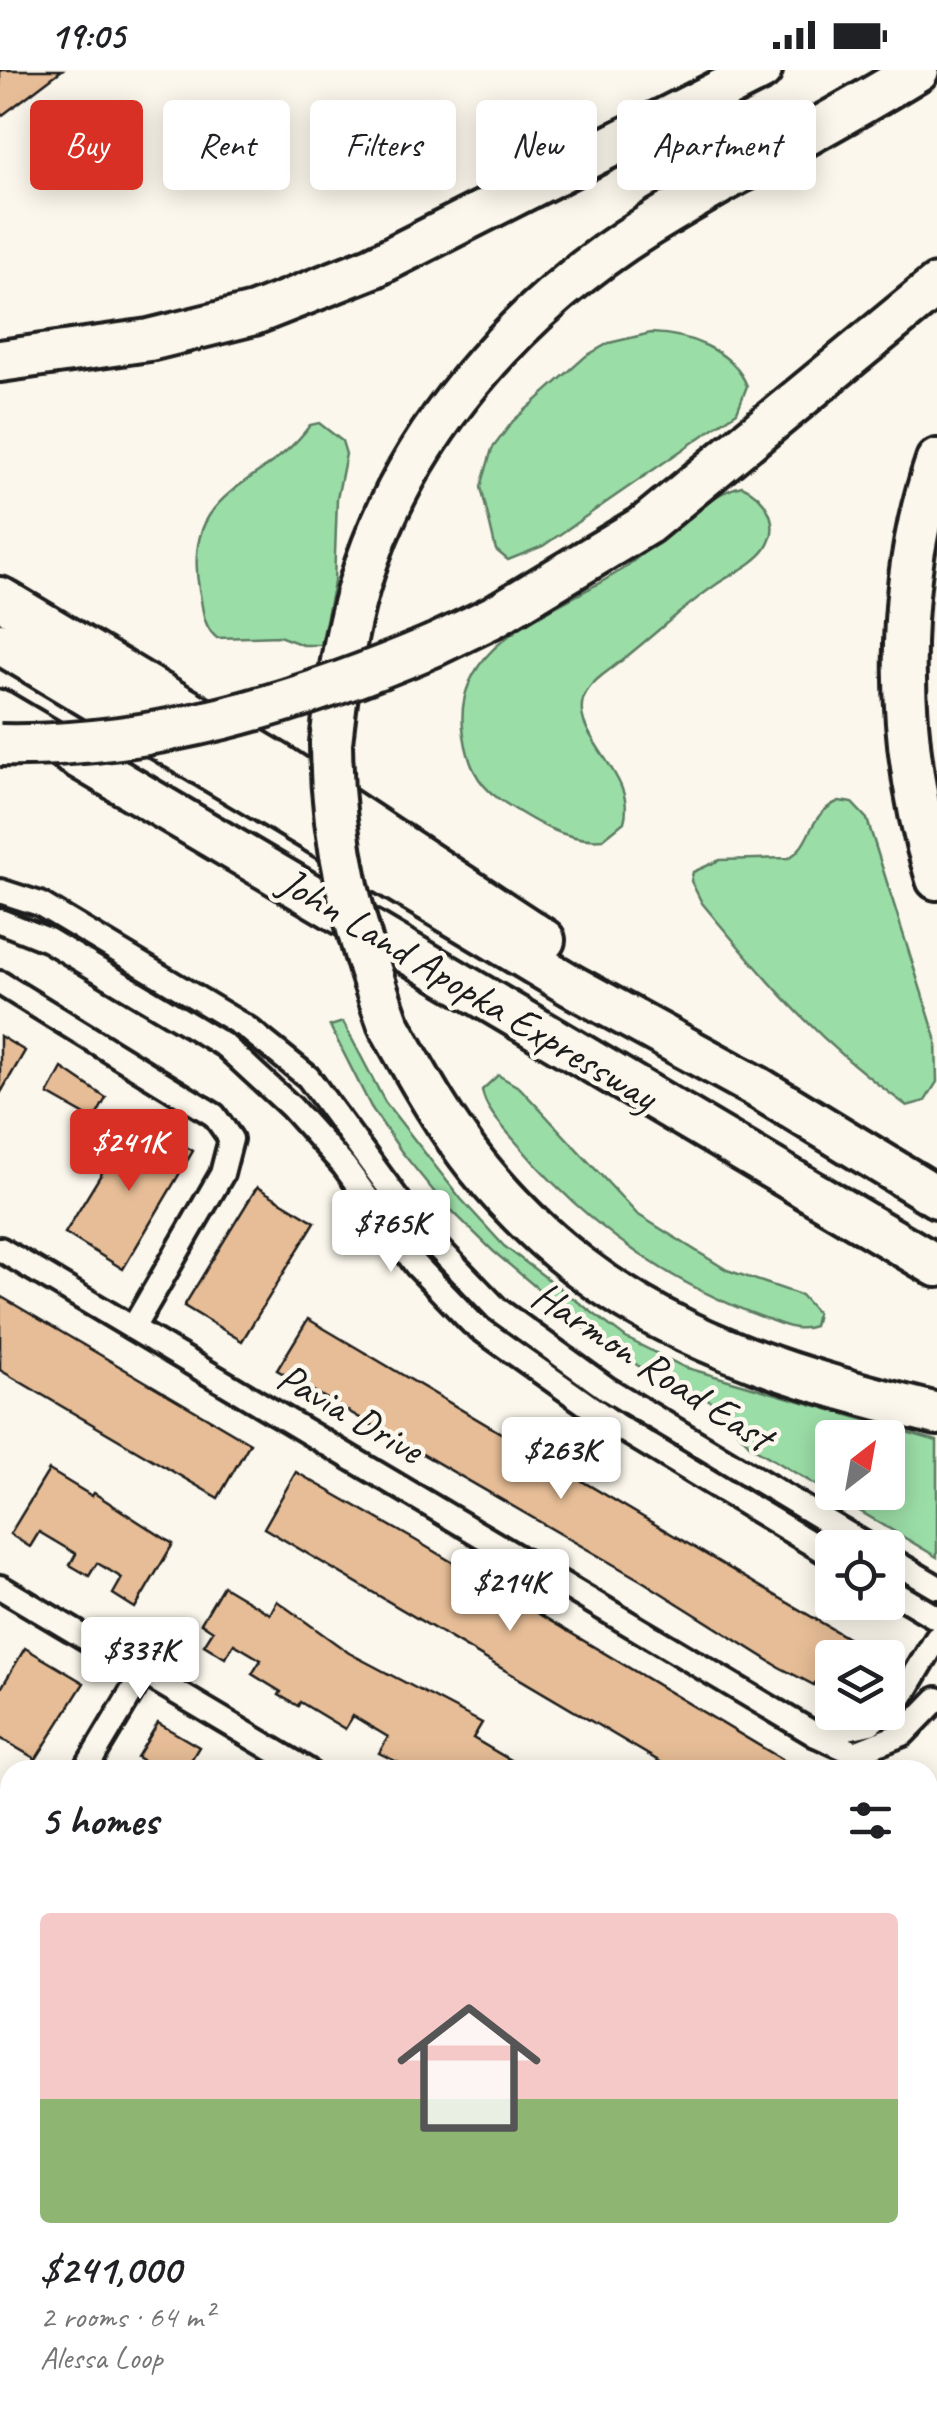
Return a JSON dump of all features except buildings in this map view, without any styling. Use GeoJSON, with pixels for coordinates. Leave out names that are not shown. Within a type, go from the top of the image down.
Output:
{"type":"FeatureCollection","features":[{"type":"Feature","properties":{"kind":"highway"},"geometry":{"type":"LineString","coordinates":[[0,362],[149,340],[254,314],[373,267],[761,70]]}},
{"type":"Feature","properties":{"kind":"highway"},"geometry":{"type":"LineString","coordinates":[[918,70],[645,228],[541,306],[479,369],[436,428],[389,507],[360,584],[342,654],[331,743],[332,810],[345,892],[389,1025],[478,1166],[533,1226],[595,1280],[665,1324],[770,1369],[937,1414]]}},
{"type":"Feature","properties":{"kind":"highway"},"geometry":{"type":"LineString","coordinates":[[0,745],[132,736],[234,717],[291,702],[436,644],[492,617],[647,524],[937,286]]}},
{"type":"Feature","properties":{"kind":"highway"},"geometry":{"type":"LineString","coordinates":[[937,460],[912,570],[906,669],[912,765],[937,879]]}},
{"type":"Feature","properties":{"kind":"highway"},"geometry":{"type":"LineString","coordinates":[[0,598],[276,763],[428,862],[757,1088]]}},
{"type":"Feature","properties":{"kind":"highway","name":"John Land Apopka Expressway"},"geometry":{"type":"LineString","coordinates":[[0,643],[572,986],[757,1088],[937,1197]]}},
{"type":"Feature","properties":{"kind":"highway","name":"John Land Apopka Expressway"},"geometry":{"type":"LineString","coordinates":[[0,711],[937,1266]]}},
{"type":"Feature","properties":{"kind":"street","name":"Harmon Road East"},"geometry":{"type":"LineString","coordinates":[[0,891],[40,904],[247,1028],[308,1077],[418,1227],[497,1309],[606,1388],[840,1530]]}},
{"type":"Feature","properties":{"kind":"street","name":"Harmon Road East"},"geometry":{"type":"LineString","coordinates":[[0,921],[48,940],[225,1046],[291,1106],[334,1154],[416,1265],[472,1323],[617,1426],[815,1546]]}},
{"type":"Feature","properties":{"kind":"street"},"geometry":{"type":"LineString","coordinates":[[0,982],[214,1115],[231,1139],[222,1174],[133,1328]]}},
{"type":"Feature","properties":{"kind":"street","name":"Pavia Drive"},"geometry":{"type":"LineString","coordinates":[[0,1249],[816,1735],[855,1753],[903,1734],[937,1698]]}},
{"type":"Feature","properties":{"kind":"street"},"geometry":{"type":"LineString","coordinates":[[905,1568],[937,1588]]}},
{"type":"Feature","properties":{"kind":"street"},"geometry":{"type":"LineString","coordinates":[[0,1587],[291,1760]]}},
{"type":"Feature","properties":{"kind":"street"},"geometry":{"type":"LineString","coordinates":[[905,1599],[937,1618]]}},
{"type":"Feature","properties":{"kind":"street"},"geometry":{"type":"LineString","coordinates":[[905,1691],[937,1638]]}},
{"type":"Feature","properties":{"kind":"street"},"geometry":{"type":"LineString","coordinates":[[91,1760],[142,1672]]}},
{"type":"Feature","properties":{"kind":"street"},"geometry":{"type":"LineString","coordinates":[[816,1735],[838,1730]]}},
{"type":"Feature","properties":{"kind":"green space"},"geometry":{"type":"Polygon","coordinates":[[[651,333],[693,340],[731,362],[747,386],[737,412],[543,546],[508,560],[496,550],[481,487],[492,449],[513,421],[586,356],[609,343],[651,333]]]}},
{"type":"Feature","properties":{"kind":"green space"},"geometry":{"type":"Polygon","coordinates":[[[319,423],[342,441],[346,454],[337,499],[334,582],[321,645],[303,645],[279,636],[217,638],[206,622],[199,589],[197,555],[203,528],[231,492],[272,463],[310,425],[319,423]]]}},
{"type":"Feature","properties":{"kind":"green space"},"geometry":{"type":"Polygon","coordinates":[[[742,486],[758,496],[769,511],[772,529],[766,548],[692,602],[587,691],[582,706],[584,721],[621,786],[626,804],[624,822],[603,839],[575,837],[535,822],[491,793],[474,771],[468,754],[463,703],[473,676],[489,653],[538,617],[633,562],[710,500],[742,486]]]}},
{"type":"Feature","properties":{"kind":"green space"},"geometry":{"type":"Polygon","coordinates":[[[839,801],[852,803],[867,819],[936,1038],[937,1082],[925,1101],[907,1106],[848,1060],[797,1012],[702,903],[691,881],[693,872],[720,860],[789,858],[803,844],[821,814],[839,801]]]}},
{"type":"Feature","properties":{"kind":"green space"},"geometry":{"type":"Polygon","coordinates":[[[343,1022],[385,1102],[461,1199],[504,1246],[626,1338],[684,1367],[865,1420],[815,1420],[815,1484],[752,1447],[707,1398],[640,1367],[594,1336],[493,1251],[440,1199],[371,1107],[330,1026],[343,1022]]]}},
{"type":"Feature","properties":{"kind":"green space"},"geometry":{"type":"Polygon","coordinates":[[[498,1075],[520,1088],[637,1214],[727,1270],[801,1295],[817,1313],[814,1326],[788,1326],[726,1302],[691,1286],[627,1246],[568,1197],[490,1111],[482,1090],[498,1075]]]}},
{"type":"Feature","properties":{"kind":"green space"},"geometry":{"type":"Polygon","coordinates":[[[905,1432],[937,1441],[937,1557],[905,1538],[905,1530],[892,1530],[858,1510],[905,1510],[905,1432]]]}}]}
